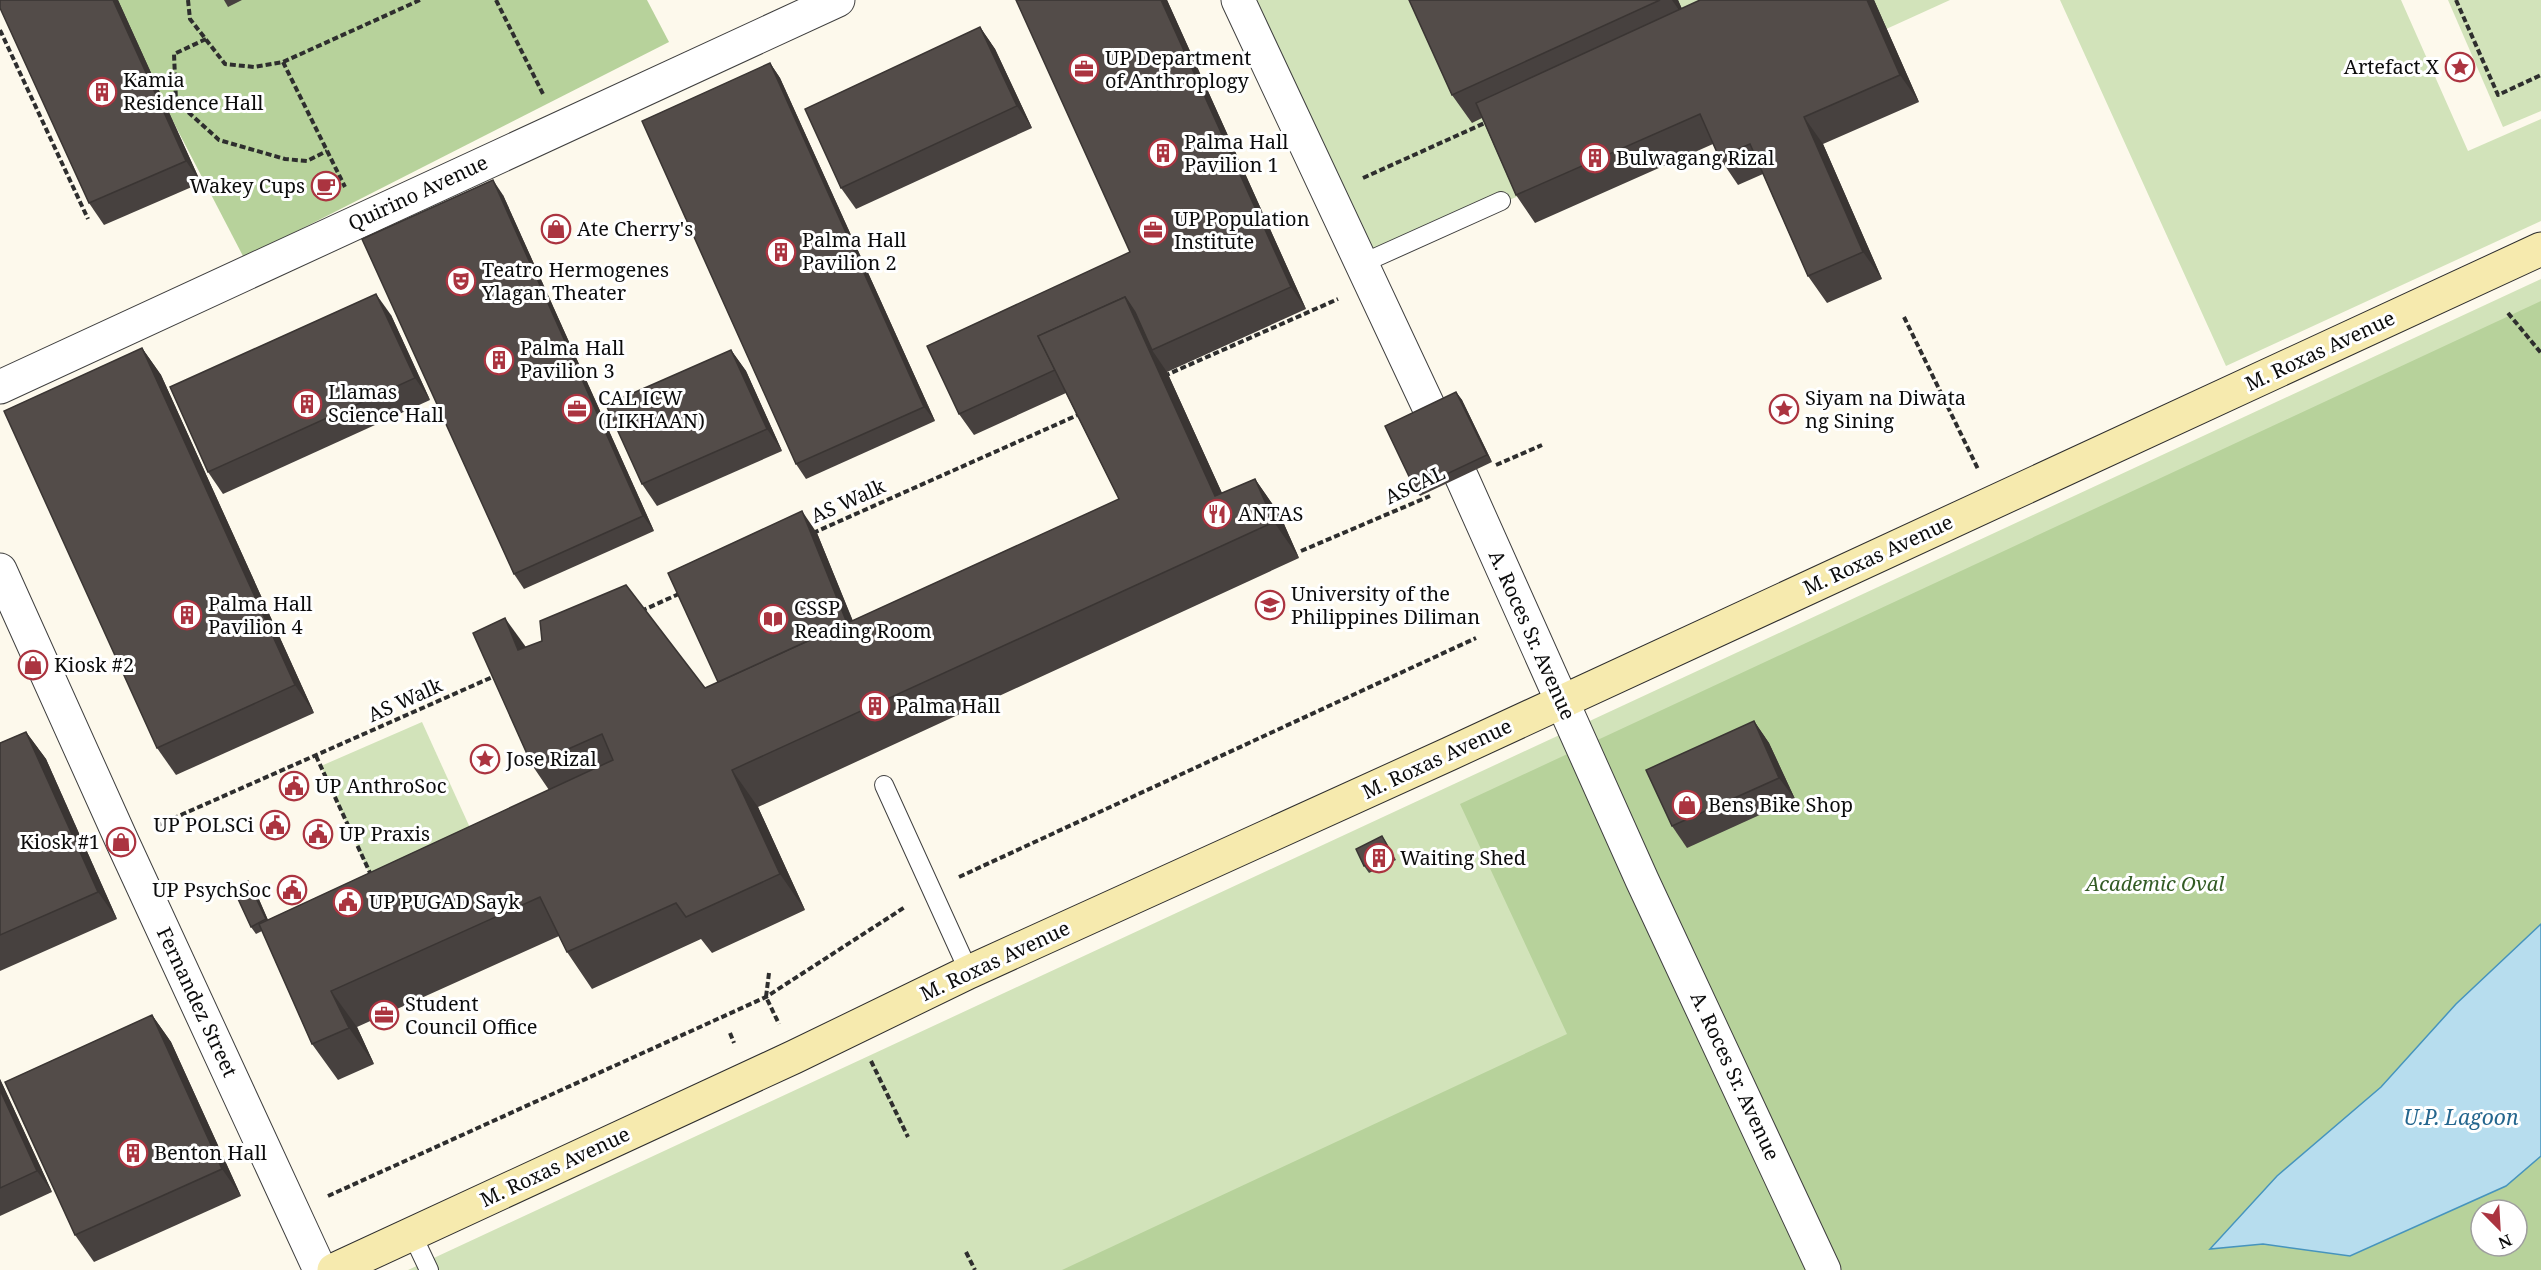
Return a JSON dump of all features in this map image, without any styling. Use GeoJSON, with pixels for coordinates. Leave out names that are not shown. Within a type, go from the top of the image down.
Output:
{"type":"FeatureCollection","features":[{"type":"Feature","properties":{"kind":"street","name":"Quirino Avenue"},"geometry":{"type":"LineString","coordinates":[[0,387],[838,0]]}},
{"type":"Feature","properties":{"kind":"street","name":"A. Roces Sr. Avenue"},"geometry":{"type":"LineString","coordinates":[[1238,0],[1463,480],[1642,880],[1824,1270]]}},
{"type":"Feature","properties":{"kind":"street","name":"M. Roxas Avenue"},"geometry":{"type":"LineString","coordinates":[[334,1270],[794,1057],[969,972],[2541,249]]}},
{"type":"Feature","properties":{"kind":"street","name":"Fernandez Street"},"geometry":{"type":"LineString","coordinates":[[0,570],[320,1270]]}},
{"type":"Feature","properties":{"kind":"lane"},"geometry":{"type":"LineString","coordinates":[[1361,264],[1501,201]]}},
{"type":"Feature","properties":{"kind":"lane"},"geometry":{"type":"LineString","coordinates":[[884,785],[969,972]]}},
{"type":"Feature","properties":{"kind":"lane"},"geometry":{"type":"LineString","coordinates":[[412,1234],[429,1270]]}},
{"type":"Feature","properties":{"kind":"path"},"geometry":{"type":"LineString","coordinates":[[188,0],[190,19],[225,64],[254,67],[283,62],[420,0]]}},
{"type":"Feature","properties":{"kind":"path"},"geometry":{"type":"LineString","coordinates":[[496,0],[559,128]]}},
{"type":"Feature","properties":{"kind":"path"},"geometry":{"type":"LineString","coordinates":[[2456,0],[2498,94],[2541,75]]}},
{"type":"Feature","properties":{"kind":"path"},"geometry":{"type":"LineString","coordinates":[[0,30],[88,219]]}},
{"type":"Feature","properties":{"kind":"path"},"geometry":{"type":"LineString","coordinates":[[206,39],[174,54],[176,101],[184,109],[219,140],[285,159],[307,161],[327,151]]}},
{"type":"Feature","properties":{"kind":"path"},"geometry":{"type":"LineString","coordinates":[[283,62],[362,219]]}},
{"type":"Feature","properties":{"kind":"path"},"geometry":{"type":"LineString","coordinates":[[1359,180],[1498,117]]}},
{"type":"Feature","properties":{"kind":"path"},"geometry":{"type":"LineString","coordinates":[[1159,378],[1324,305]]}},
{"type":"Feature","properties":{"kind":"path"},"geometry":{"type":"LineString","coordinates":[[2508,313],[2541,353]]}},
{"type":"Feature","properties":{"kind":"path"},"geometry":{"type":"LineString","coordinates":[[1904,317],[1994,502]]}},
{"type":"Feature","properties":{"kind":"path","name":"AS Walk"},"geometry":{"type":"LineString","coordinates":[[809,535],[1083,413]]}},
{"type":"Feature","properties":{"kind":"path","name":"ASCAL"},"geometry":{"type":"LineString","coordinates":[[1300,551],[1412,505],[1542,446]]}},
{"type":"Feature","properties":{"kind":"path"},"geometry":{"type":"LineString","coordinates":[[634,614],[688,589]]}},
{"type":"Feature","properties":{"kind":"path"},"geometry":{"type":"LineString","coordinates":[[958,877],[1476,638]]}},
{"type":"Feature","properties":{"kind":"path","name":"AS Walk"},"geometry":{"type":"LineString","coordinates":[[122,841],[502,672]]}},
{"type":"Feature","properties":{"kind":"path"},"geometry":{"type":"LineString","coordinates":[[316,756],[372,878]]}},
{"type":"Feature","properties":{"kind":"path"},"geometry":{"type":"LineString","coordinates":[[327,1197],[766,997],[930,890]]}},
{"type":"Feature","properties":{"kind":"path"},"geometry":{"type":"LineString","coordinates":[[769,974],[766,997],[794,1057]]}},
{"type":"Feature","properties":{"kind":"path"},"geometry":{"type":"LineString","coordinates":[[856,1027],[908,1137]]}},
{"type":"Feature","properties":{"kind":"path"},"geometry":{"type":"LineString","coordinates":[[966,1252],[975,1270]]}},
{"type":"Feature","properties":{"kind":"green space"},"geometry":{"type":"Polygon","coordinates":[[[110,0],[647,0],[669,42],[244,258],[110,0]]]}},
{"type":"Feature","properties":{"kind":"green space"},"geometry":{"type":"Polygon","coordinates":[[[1255,0],[1950,0],[1371,263],[1255,0]]]}},
{"type":"Feature","properties":{"kind":"green space"},"geometry":{"type":"Polygon","coordinates":[[[2060,0],[2401,0],[2468,151],[2541,119],[2541,221],[2226,366],[2060,0]]]}},
{"type":"Feature","properties":{"kind":"green space"},"geometry":{"type":"Polygon","coordinates":[[[2448,0],[2541,0],[2541,111],[2503,127],[2448,0]]]}},
{"type":"Feature","properties":{"kind":"green space","name":"Academic Oval"},"geometry":{"type":"Polygon","coordinates":[[[2541,279],[2541,1270],[408,1270],[2541,279]]]}},
{"type":"Feature","properties":{"kind":"green space","name":"Academic Oval"},"geometry":{"type":"Polygon","coordinates":[[[2541,301],[2541,924],[2456,1004],[2381,1087],[2211,1249],[2263,1244],[2350,1256],[2469,1203],[2469,1258],[2529,1258],[2529,1198],[2479,1198],[2506,1186],[2541,1156],[2541,1270],[1062,1270],[1567,1034],[1460,804],[2541,301]]]}},
{"type":"Feature","properties":{"kind":"green space"},"geometry":{"type":"Polygon","coordinates":[[[422,722],[481,852],[381,899],[321,766],[422,722]]]}},
{"type":"Feature","properties":{"kind":"water","name":"U.P. Lagoon"},"geometry":{"type":"Polygon","coordinates":[[[2541,924],[2541,1156],[2506,1186],[2479,1198],[2469,1198],[2469,1203],[2350,1256],[2263,1244],[2210,1249],[2277,1176],[2381,1087],[2456,1004],[2541,924]]]}},
{"type":"Feature","properties":{"kind":"building","name":"Kamia Residence Hall"},"geometry":{"type":"Polygon","coordinates":[[[0,0],[113,0],[186,161],[89,203],[0,8],[0,0]]]}},
{"type":"Feature","properties":{"kind":"building","name":"Palma Hall Pavilion 1"},"geometry":{"type":"Polygon","coordinates":[[[1016,0],[1161,0],[1291,287],[1152,350],[1135,312],[1125,297],[1038,336],[1055,370],[959,414],[927,346],[1130,252],[1016,0]]]}},
{"type":"Feature","properties":{"kind":"building"},"geometry":{"type":"Polygon","coordinates":[[[1409,0],[1660,0],[1452,95],[1409,0]]]}},
{"type":"Feature","properties":{"kind":"building","name":"Bulwagang Rizal"},"geometry":{"type":"Polygon","coordinates":[[[1700,0],[1867,0],[1900,75],[1804,117],[1863,252],[1808,276],[1750,144],[1719,157],[1700,114],[1516,195],[1476,103],[1700,0]]]}},
{"type":"Feature","properties":{"kind":"building"},"geometry":{"type":"Polygon","coordinates":[[[980,27],[1017,106],[841,188],[805,109],[980,27]]]}},
{"type":"Feature","properties":{"kind":"building","name":"Palma Hall Pavilion 2"},"geometry":{"type":"Polygon","coordinates":[[[770,63],[924,407],[796,464],[642,121],[770,63]]]}},
{"type":"Feature","properties":{"kind":"building","name":"Palma Hall Pavilion 3"},"geometry":{"type":"Polygon","coordinates":[[[493,180],[643,516],[514,574],[362,239],[493,180]]]}},
{"type":"Feature","properties":{"kind":"building","name":"Llamas Science Hall"},"geometry":{"type":"Polygon","coordinates":[[[376,294],[415,378],[208,472],[170,387],[376,294]]]}},
{"type":"Feature","properties":{"kind":"building","name":"Palma Hall"},"geometry":{"type":"Polygon","coordinates":[[[1125,297],[1215,496],[1255,479],[1274,522],[732,770],[780,874],[686,917],[676,903],[567,952],[540,897],[331,991],[349,1028],[312,1044],[259,924],[613,760],[602,734],[532,765],[473,633],[505,618],[518,650],[542,641],[540,621],[626,585],[705,688],[1119,499],[1038,336],[1125,297]]]}},
{"type":"Feature","properties":{"kind":"building","name":"Palma Hall Pavilion 4"},"geometry":{"type":"Polygon","coordinates":[[[142,348],[295,685],[157,748],[4,411],[142,348]]]}},
{"type":"Feature","properties":{"kind":"building"},"geometry":{"type":"Polygon","coordinates":[[[731,350],[767,429],[642,484],[606,405],[731,350]]]}},
{"type":"Feature","properties":{"kind":"building"},"geometry":{"type":"Polygon","coordinates":[[[1456,392],[1487,455],[1415,489],[1385,426],[1456,392]]]}},
{"type":"Feature","properties":{"kind":"building","name":"CSSP Reading Room"},"geometry":{"type":"Polygon","coordinates":[[[802,511],[847,623],[718,682],[668,573],[802,511]]]}},
{"type":"Feature","properties":{"kind":"building"},"geometry":{"type":"Polygon","coordinates":[[[1754,721],[1779,778],[1672,826],[1646,770],[1754,721]]]}},
{"type":"Feature","properties":{"kind":"building"},"geometry":{"type":"Polygon","coordinates":[[[26,732],[98,892],[0,935],[0,743],[26,732]]]}},
{"type":"Feature","properties":{"kind":"building"},"geometry":{"type":"Polygon","coordinates":[[[1382,836],[1391,852],[1364,866],[1356,849],[1382,836]]]}},
{"type":"Feature","properties":{"kind":"building"},"geometry":{"type":"Polygon","coordinates":[[[248,881],[266,919],[251,927],[233,888],[248,881]]]}},
{"type":"Feature","properties":{"kind":"building","name":"Benton Hall"},"geometry":{"type":"Polygon","coordinates":[[[152,1015],[222,1169],[75,1235],[5,1082],[152,1015]]]}},
{"type":"Feature","properties":{"kind":"building"},"geometry":{"type":"Polygon","coordinates":[[[0,1090],[37,1171],[0,1188],[0,1090]]]}},
{"type":"Feature","properties":{"kind":"place","name":"Artefact X"},"geometry":{"type":"Point","coordinates":[2460,67]}},
{"type":"Feature","properties":{"kind":"place","name":"UP Department of Anthroplogy"},"geometry":{"type":"Point","coordinates":[1084,69]}},
{"type":"Feature","properties":{"kind":"place","name":"Kamia Residence Hall"},"geometry":{"type":"Point","coordinates":[102,92]}},
{"type":"Feature","properties":{"kind":"place","name":"Palma Hall Pavilion 1"},"geometry":{"type":"Point","coordinates":[1163,153]}},
{"type":"Feature","properties":{"kind":"place","name":"Bulwagang Rizal"},"geometry":{"type":"Point","coordinates":[1595,158]}},
{"type":"Feature","properties":{"kind":"place","name":"Wakey Cups"},"geometry":{"type":"Point","coordinates":[326,186]}},
{"type":"Feature","properties":{"kind":"place","name":"Ate Cherry's"},"geometry":{"type":"Point","coordinates":[556,229]}},
{"type":"Feature","properties":{"kind":"place","name":"UP Population Institute"},"geometry":{"type":"Point","coordinates":[1153,230]}},
{"type":"Feature","properties":{"kind":"place","name":"Palma Hall Pavilion 2"},"geometry":{"type":"Point","coordinates":[781,252]}},
{"type":"Feature","properties":{"kind":"place","name":"Teatro Hermogenes Ylagan Theater"},"geometry":{"type":"Point","coordinates":[461,281]}},
{"type":"Feature","properties":{"kind":"place","name":"Palma Hall Pavilion 3"},"geometry":{"type":"Point","coordinates":[499,360]}},
{"type":"Feature","properties":{"kind":"place","name":"Llamas Science Hall"},"geometry":{"type":"Point","coordinates":[307,404]}},
{"type":"Feature","properties":{"kind":"place","name":"CAL ICW (LIKHAAN)"},"geometry":{"type":"Point","coordinates":[577,409]}},
{"type":"Feature","properties":{"kind":"place","name":"Siyam na Diwata ng Sining"},"geometry":{"type":"Point","coordinates":[1784,409]}},
{"type":"Feature","properties":{"kind":"place","name":"ANTAS"},"geometry":{"type":"Point","coordinates":[1217,514]}},
{"type":"Feature","properties":{"kind":"place","name":"University of the Philippines Diliman"},"geometry":{"type":"Point","coordinates":[1270,605]}},
{"type":"Feature","properties":{"kind":"place","name":"Palma Hall Pavilion 4"},"geometry":{"type":"Point","coordinates":[187,615]}},
{"type":"Feature","properties":{"kind":"place","name":"CSSP Reading Room"},"geometry":{"type":"Point","coordinates":[773,619]}},
{"type":"Feature","properties":{"kind":"place","name":"Kiosk #2"},"geometry":{"type":"Point","coordinates":[33,665]}},
{"type":"Feature","properties":{"kind":"place","name":"Palma Hall"},"geometry":{"type":"Point","coordinates":[875,706]}},
{"type":"Feature","properties":{"kind":"place","name":"Jose Rizal"},"geometry":{"type":"Point","coordinates":[485,759]}},
{"type":"Feature","properties":{"kind":"place","name":"UP AnthroSoc"},"geometry":{"type":"Point","coordinates":[294,786]}},
{"type":"Feature","properties":{"kind":"place","name":"Bens Bike Shop"},"geometry":{"type":"Point","coordinates":[1687,805]}},
{"type":"Feature","properties":{"kind":"place","name":"UP POLSCi"},"geometry":{"type":"Point","coordinates":[275,825]}},
{"type":"Feature","properties":{"kind":"place","name":"UP Praxis"},"geometry":{"type":"Point","coordinates":[318,834]}},
{"type":"Feature","properties":{"kind":"place","name":"Kiosk #1"},"geometry":{"type":"Point","coordinates":[121,842]}},
{"type":"Feature","properties":{"kind":"place","name":"Waiting Shed"},"geometry":{"type":"Point","coordinates":[1379,858]}},
{"type":"Feature","properties":{"kind":"place","name":"UP PsychSoc"},"geometry":{"type":"Point","coordinates":[292,890]}},
{"type":"Feature","properties":{"kind":"place","name":"UP PUGAD Sayk"},"geometry":{"type":"Point","coordinates":[348,902]}},
{"type":"Feature","properties":{"kind":"place","name":"Student Council Office"},"geometry":{"type":"Point","coordinates":[384,1015]}},
{"type":"Feature","properties":{"kind":"place","name":"Benton Hall"},"geometry":{"type":"Point","coordinates":[133,1153]}}]}
